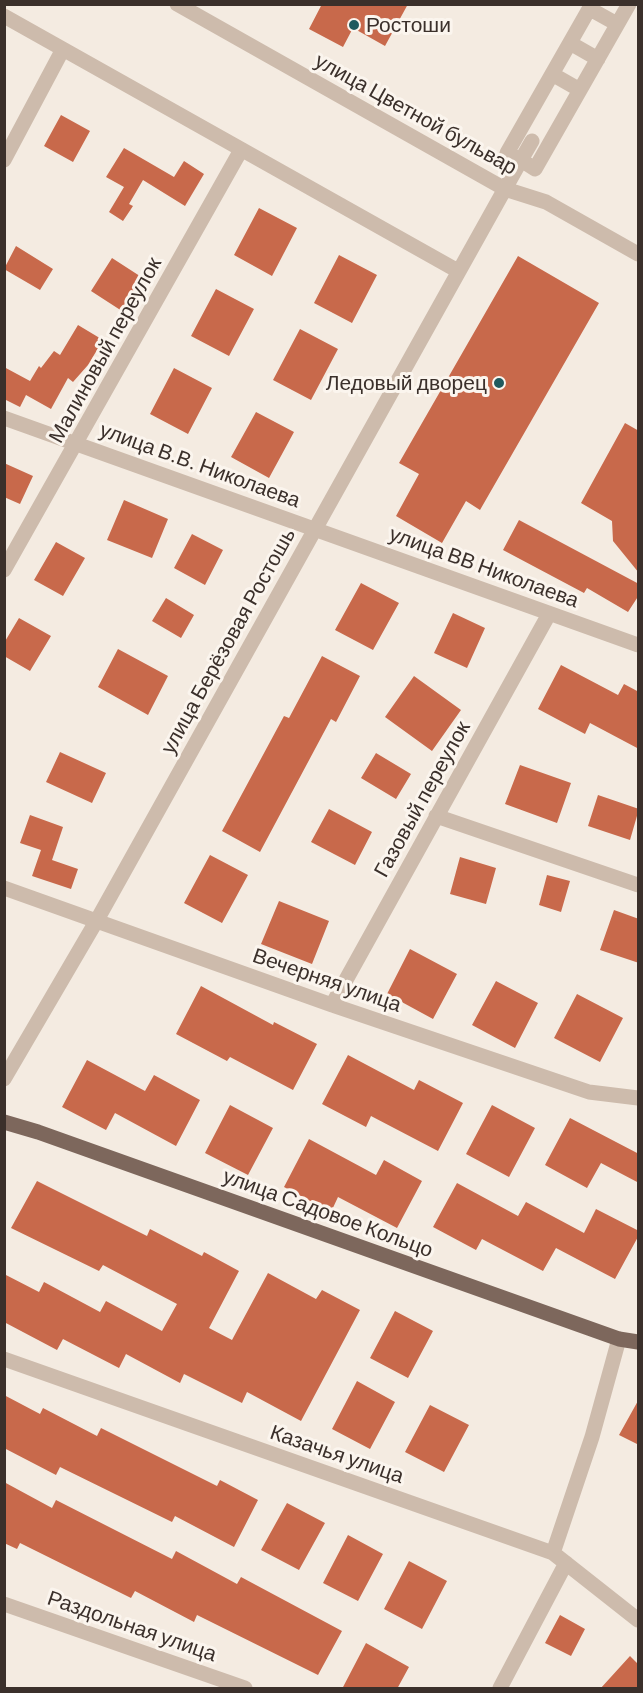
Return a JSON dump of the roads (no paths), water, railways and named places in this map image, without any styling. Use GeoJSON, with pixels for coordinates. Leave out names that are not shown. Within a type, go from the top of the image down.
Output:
{"type":"FeatureCollection","features":[{"type":"Feature","properties":{"kind":"main road","name":"улица Садовое Кольцо"},"geometry":{"type":"LineString","coordinates":[[4,1122],[38,1132],[619,1339],[639,1342]]}},
{"type":"Feature","properties":{"kind":"street","name":"улица Цветной бульвар"},"geometry":{"type":"LineString","coordinates":[[177,4],[505,189],[546,202],[639,254]]}},
{"type":"Feature","properties":{"kind":"street"},"geometry":{"type":"LineString","coordinates":[[520,160],[535,169],[628,4]]}},
{"type":"Feature","properties":{"kind":"street"},"geometry":{"type":"LineString","coordinates":[[546,149],[525,137],[552,74],[591,7],[617,24]]}},
{"type":"Feature","properties":{"kind":"street"},"geometry":{"type":"LineString","coordinates":[[4,16],[458,271]]}},
{"type":"Feature","properties":{"kind":"street"},"geometry":{"type":"LineString","coordinates":[[570,43],[598,59]]}},
{"type":"Feature","properties":{"kind":"street"},"geometry":{"type":"LineString","coordinates":[[4,160],[63,49]]}},
{"type":"Feature","properties":{"kind":"street"},"geometry":{"type":"LineString","coordinates":[[552,74],[580,90]]}},
{"type":"Feature","properties":{"kind":"street","name":"улица Берёзовая Ростошь"},"geometry":{"type":"LineString","coordinates":[[4,1078],[98,920],[505,189],[520,160],[525,137]]}},
{"type":"Feature","properties":{"kind":"street","name":"Малиновый переулок"},"geometry":{"type":"LineString","coordinates":[[4,570],[242,150]]}},
{"type":"Feature","properties":{"kind":"street","name":"улица В.В. Николаева"},"geometry":{"type":"LineString","coordinates":[[4,418],[315,528]]}},
{"type":"Feature","properties":{"kind":"street","name":"улица ВВ Николаева"},"geometry":{"type":"LineString","coordinates":[[315,528],[639,645]]}},
{"type":"Feature","properties":{"kind":"street","name":"Газовый переулок"},"geometry":{"type":"LineString","coordinates":[[332,1005],[549,614]]}},
{"type":"Feature","properties":{"kind":"street"},"geometry":{"type":"LineString","coordinates":[[436,816],[639,885]]}},
{"type":"Feature","properties":{"kind":"street","name":"Вечерняя улица"},"geometry":{"type":"LineString","coordinates":[[4,888],[332,1005],[589,1092],[639,1098]]}},
{"type":"Feature","properties":{"kind":"street"},"geometry":{"type":"LineString","coordinates":[[553,1553],[592,1437],[619,1339]]}},
{"type":"Feature","properties":{"kind":"street","name":"Казачья улица"},"geometry":{"type":"LineString","coordinates":[[4,1359],[553,1553],[638,1619]]}},
{"type":"Feature","properties":{"kind":"street"},"geometry":{"type":"LineString","coordinates":[[500,1689],[566,1563]]}},
{"type":"Feature","properties":{"kind":"street","name":"Раздольная улица"},"geometry":{"type":"LineString","coordinates":[[4,1604],[245,1689]]}},
{"type":"Feature","properties":{"kind":"place","name":"Ростоши"},"geometry":{"type":"Point","coordinates":[354,25]}},
{"type":"Feature","properties":{"kind":"place","name":"Ледовый дворец"},"geometry":{"type":"Point","coordinates":[499,383]}}]}
